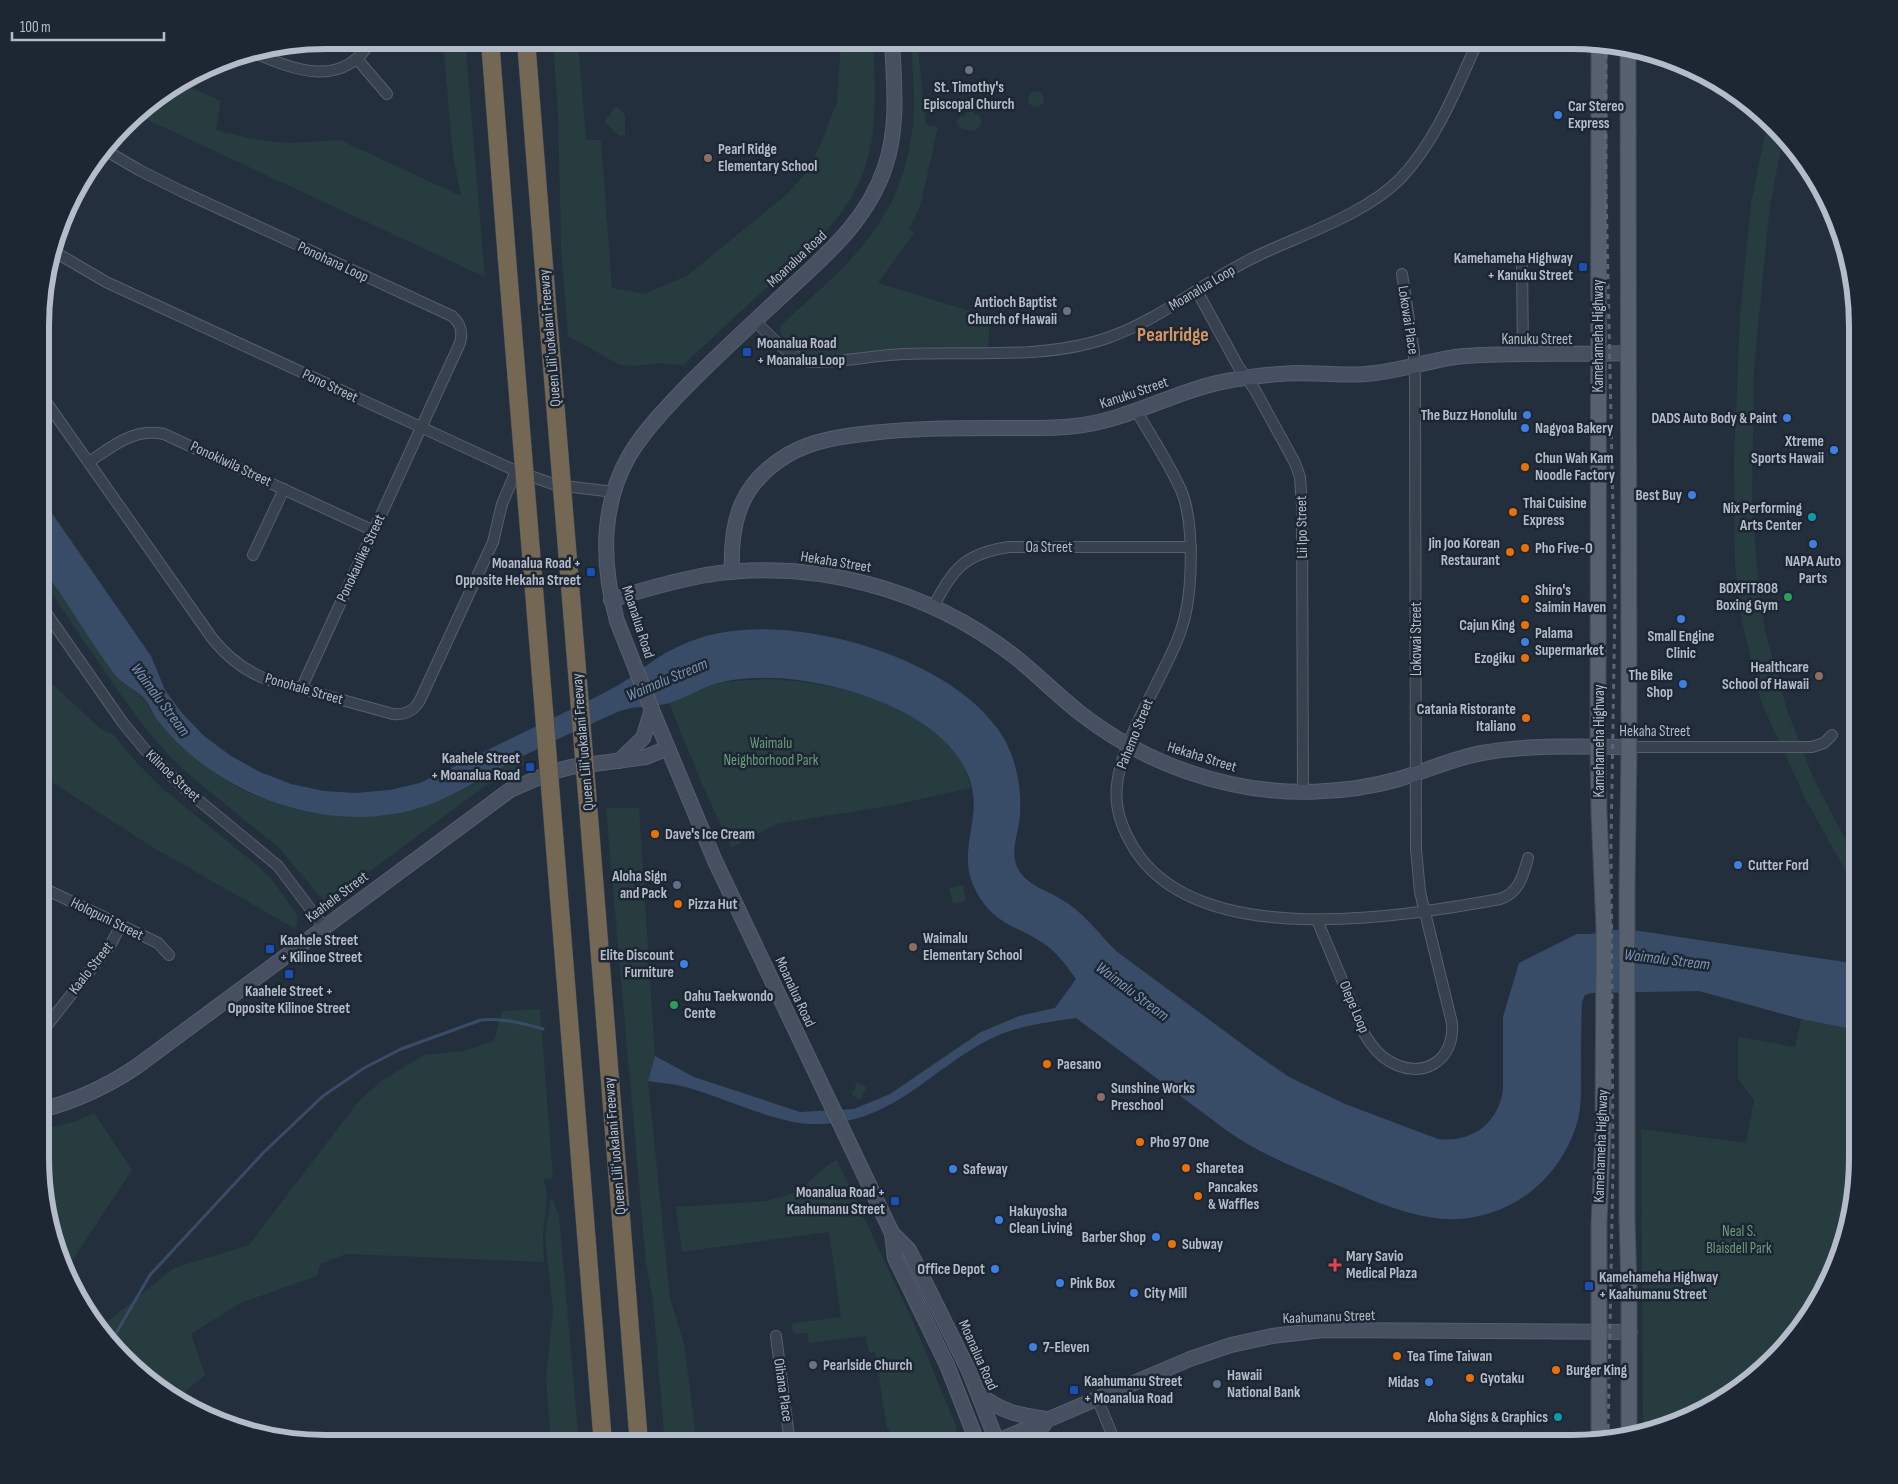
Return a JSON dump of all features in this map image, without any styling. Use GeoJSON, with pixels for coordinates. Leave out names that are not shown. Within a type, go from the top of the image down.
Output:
{"type":"FeatureCollection","features":[{"type":"Feature","properties":{"kind":"highway"},"geometry":{"type":"LineString","coordinates":[[491,49],[602,1435]]}},
{"type":"Feature","properties":{"kind":"highway","name":"Queen Liliʻuokalani Freeway"},"geometry":{"type":"LineString","coordinates":[[527,49],[638,1435]]}},
{"type":"Feature","properties":{"kind":"main road","name":"Kamehameha Highway"},"geometry":{"type":"LineString","coordinates":[[1599,50],[1598,747],[1604,929],[1603,1152],[1599,1222],[1599,1434]]}},
{"type":"Feature","properties":{"kind":"main road","name":"Kamehameha Highway"},"geometry":{"type":"LineString","coordinates":[[1628,54],[1629,747],[1627,1218],[1630,1429]]}},
{"type":"Feature","properties":{"kind":"street"},"geometry":{"type":"LineString","coordinates":[[263,56],[300,69],[331,72],[357,59],[365,49]]}},
{"type":"Feature","properties":{"kind":"street","name":"Moanalua Road"},"geometry":{"type":"LineString","coordinates":[[892,49],[893,136],[885,168],[878,185],[860,217],[844,237],[710,363],[647,431],[629,457],[614,492],[608,522],[607,573],[611,600],[635,667],[715,861],[892,1233],[895,1258],[947,1365],[974,1435]]}},
{"type":"Feature","properties":{"kind":"street","name":"Moanalua Loop"},"geometry":{"type":"LineString","coordinates":[[755,321],[787,352],[809,362],[902,354],[1051,350],[1110,338],[1144,322],[1254,258],[1359,208],[1398,180],[1416,160],[1443,117],[1474,49]]}},
{"type":"Feature","properties":{"kind":"street"},"geometry":{"type":"LineString","coordinates":[[357,59],[388,94]]}},
{"type":"Feature","properties":{"kind":"street","name":"Ponohana Loop"},"geometry":{"type":"LineString","coordinates":[[110,153],[181,191],[454,318],[461,328],[461,340],[421,428]]}},
{"type":"Feature","properties":{"kind":"street","name":"Pono Street"},"geometry":{"type":"LineString","coordinates":[[58,254],[106,282],[516,471],[556,485],[614,492]]}},
{"type":"Feature","properties":{"kind":"street"},"geometry":{"type":"LineString","coordinates":[[1522,262],[1523,355]]}},
{"type":"Feature","properties":{"kind":"street","name":"Lokowai Place"},"geometry":{"type":"LineString","coordinates":[[1402,274],[1415,366]]}},
{"type":"Feature","properties":{"kind":"street","name":"Lii Ipo Street"},"geometry":{"type":"LineString","coordinates":[[1197,291],[1294,463],[1301,484],[1303,791]]}},
{"type":"Feature","properties":{"kind":"street","name":"Kanuku Street"},"geometry":{"type":"LineString","coordinates":[[732,572],[734,526],[738,510],[752,487],[770,467],[789,454],[809,445],[844,436],[911,429],[1074,426],[1108,420],[1137,412],[1200,388],[1246,377],[1294,374],[1367,374],[1456,357],[1628,353]]}},
{"type":"Feature","properties":{"kind":"street","name":"Lokowai Street"},"geometry":{"type":"LineString","coordinates":[[1415,366],[1416,849],[1420,892],[1425,912]]}},
{"type":"Feature","properties":{"kind":"street","name":"Ponohale Street"},"geometry":{"type":"LineString","coordinates":[[49,406],[212,638],[228,656],[257,676],[393,714],[403,714],[414,708],[493,542],[502,504],[516,471]]}},
{"type":"Feature","properties":{"kind":"street","name":"Pahemo Street"},"geometry":{"type":"LineString","coordinates":[[1137,412],[1182,492],[1191,547],[1189,596],[1182,627],[1133,733],[1118,774],[1116,795],[1120,819],[1130,843],[1148,867],[1173,886],[1218,907],[1248,915],[1270,918],[1317,920],[1425,912],[1505,897],[1517,888],[1528,858]]}},
{"type":"Feature","properties":{"kind":"street","name":"Ponokaulike Street"},"geometry":{"type":"LineString","coordinates":[[301,689],[421,428]]}},
{"type":"Feature","properties":{"kind":"street","name":"Ponokiwila Street"},"geometry":{"type":"LineString","coordinates":[[90,462],[128,436],[143,432],[157,432],[172,437],[374,531]]}},
{"type":"Feature","properties":{"kind":"street"},"geometry":{"type":"LineString","coordinates":[[253,555],[284,489]]}},
{"type":"Feature","properties":{"kind":"street","name":"Oa Street"},"geometry":{"type":"LineString","coordinates":[[934,606],[945,584],[960,566],[975,556],[998,548],[1191,547]]}},
{"type":"Feature","properties":{"kind":"street","name":"Hekaha Street"},"geometry":{"type":"LineString","coordinates":[[611,600],[679,581],[732,572],[786,571],[835,576],[884,588],[934,606],[978,630],[1031,670],[1079,712],[1128,746],[1166,764],[1215,780],[1265,789],[1303,791],[1365,786],[1488,752],[1598,747],[1812,747],[1824,743],[1832,735]]}},
{"type":"Feature","properties":{"kind":"street","name":"Kilinoe Street"},"geometry":{"type":"LineString","coordinates":[[49,616],[123,723],[147,752],[185,789],[278,866],[324,927]]}},
{"type":"Feature","properties":{"kind":"street"},"geometry":{"type":"LineString","coordinates":[[619,761],[643,738],[652,710]]}},
{"type":"Feature","properties":{"kind":"street","name":"Kaahele Street"},"geometry":{"type":"LineString","coordinates":[[49,1108],[83,1097],[116,1080],[510,790],[552,772],[651,756],[668,748]]}},
{"type":"Feature","properties":{"kind":"street","name":"Holopuni Street"},"geometry":{"type":"LineString","coordinates":[[49,891],[158,943],[169,955]]}},
{"type":"Feature","properties":{"kind":"street","name":"Olepe Loop"},"geometry":{"type":"LineString","coordinates":[[1317,920],[1360,1025],[1370,1043],[1390,1062],[1406,1068],[1420,1068],[1433,1064],[1442,1057],[1450,1044],[1453,1030],[1425,912]]}},
{"type":"Feature","properties":{"kind":"street","name":"Kaalo Street"},"geometry":{"type":"LineString","coordinates":[[49,1023],[111,944],[121,925]]}},
{"type":"Feature","properties":{"kind":"street","name":"Moanalua Road"},"geometry":{"type":"LineString","coordinates":[[892,1233],[909,1250],[958,1347],[978,1393],[993,1435]]}},
{"type":"Feature","properties":{"kind":"street","name":"Kaahumanu Street"},"geometry":{"type":"LineString","coordinates":[[1013,1435],[1209,1352],[1272,1336],[1299,1332],[1356,1330],[1630,1332]]}},
{"type":"Feature","properties":{"kind":"street","name":"Oihana Place"},"geometry":{"type":"LineString","coordinates":[[776,1336],[789,1435]]}},
{"type":"Feature","properties":{"kind":"street"},"geometry":{"type":"LineString","coordinates":[[978,1393],[992,1404],[1008,1412],[1047,1419],[1036,1435]]}},
{"type":"Feature","properties":{"kind":"street"},"geometry":{"type":"LineString","coordinates":[[1097,1398],[1112,1435]]}},
{"type":"Feature","properties":{"kind":"green space"},"geometry":{"type":"Polygon","coordinates":[[[444,49],[466,49],[485,277],[143,118],[172,95],[187,86],[221,101],[216,130],[257,140],[290,143],[340,140],[461,196],[453,157],[444,49]]]}},
{"type":"Feature","properties":{"kind":"green space"},"geometry":{"type":"Polygon","coordinates":[[[554,49],[579,49],[586,140],[601,140],[612,288],[645,294],[688,275],[786,195],[806,173],[821,143],[837,102],[840,49],[873,49],[874,124],[863,172],[852,195],[837,218],[816,242],[683,365],[657,363],[636,366],[620,365],[568,336],[561,247],[558,112],[554,49]]]}},
{"type":"Feature","properties":{"kind":"green space"},"geometry":{"type":"Polygon","coordinates":[[[912,49],[918,49],[926,125],[938,127],[920,207],[909,229],[915,232],[878,283],[990,317],[988,347],[914,347],[828,357],[807,355],[797,351],[785,341],[780,331],[780,326],[849,261],[884,216],[897,189],[907,159],[913,124],[914,93],[912,49]]]}},
{"type":"Feature","properties":{"kind":"green space"},"geometry":{"type":"Polygon","coordinates":[[[1036,91],[1042,93],[1044,99],[1042,105],[1036,107],[1030,105],[1028,99],[1030,93],[1036,91]]]}},
{"type":"Feature","properties":{"kind":"green space"},"geometry":{"type":"Polygon","coordinates":[[[618,107],[625,115],[625,135],[619,136],[605,121],[614,108],[618,107]]]}},
{"type":"Feature","properties":{"kind":"green space"},"geometry":{"type":"Polygon","coordinates":[[[973,111],[975,115],[979,115],[982,122],[980,126],[974,131],[960,128],[956,122],[961,116],[965,117],[967,112],[973,111]]]}},
{"type":"Feature","properties":{"kind":"green space"},"geometry":{"type":"Polygon","coordinates":[[[1766,128],[1782,145],[1770,206],[1754,367],[1752,499],[1758,582],[1765,631],[1787,710],[1814,780],[1849,846],[1849,877],[1806,800],[1762,704],[1742,622],[1735,564],[1734,460],[1740,316],[1751,204],[1766,128]]]}},
{"type":"Feature","properties":{"kind":"green space"},"geometry":{"type":"Polygon","coordinates":[[[49,576],[119,679],[143,698],[159,722],[186,749],[215,773],[246,792],[280,805],[316,814],[352,817],[390,815],[461,791],[523,756],[524,764],[484,787],[336,896],[328,901],[324,901],[279,848],[176,763],[138,718],[49,589],[49,576]]]}},
{"type":"Feature","properties":{"kind":"green space","name":"Waimalu Neighborhood Park"},"geometry":{"type":"Polygon","coordinates":[[[765,679],[789,680],[842,689],[895,707],[919,720],[940,735],[961,761],[971,788],[894,805],[776,824],[731,848],[669,703],[720,682],[765,679]]]}},
{"type":"Feature","properties":{"kind":"green space"},"geometry":{"type":"Polygon","coordinates":[[[49,681],[102,730],[114,735],[135,761],[162,788],[259,867],[273,881],[297,915],[297,925],[294,928],[149,845],[49,780],[49,681]]]}},
{"type":"Feature","properties":{"kind":"green space"},"geometry":{"type":"Polygon","coordinates":[[[606,808],[639,808],[655,1056],[648,1081],[670,1298],[684,1344],[696,1435],[664,1435],[653,1301],[646,1263],[606,808]]]}},
{"type":"Feature","properties":{"kind":"green space"},"geometry":{"type":"Polygon","coordinates":[[[963,885],[966,901],[953,904],[949,888],[963,885]]]}},
{"type":"Feature","properties":{"kind":"green space"},"geometry":{"type":"Polygon","coordinates":[[[540,1009],[553,1178],[543,1179],[547,1192],[543,1234],[544,1262],[346,1254],[320,1264],[317,1276],[238,1304],[191,1334],[205,1375],[182,1395],[143,1366],[106,1327],[104,1324],[174,1268],[249,1245],[358,1102],[381,1081],[424,1055],[464,1051],[494,1041],[502,1011],[540,1009]]]}},
{"type":"Feature","properties":{"kind":"green space","name":"Neal S. Blaisdell Park"},"geometry":{"type":"Polygon","coordinates":[[[1801,1019],[1849,1028],[1849,1176],[1844,1212],[1835,1247],[1821,1281],[1803,1312],[1768,1354],[1741,1378],[1711,1398],[1695,1407],[1643,1426],[1641,1129],[1746,1143],[1754,1100],[1738,1079],[1738,1037],[1795,1047],[1801,1019]]]}},
{"type":"Feature","properties":{"kind":"green space"},"geometry":{"type":"Polygon","coordinates":[[[858,1082],[867,1089],[862,1093],[863,1096],[859,1100],[851,1094],[858,1082]]]}},
{"type":"Feature","properties":{"kind":"green space"},"geometry":{"type":"Polygon","coordinates":[[[94,1113],[132,1170],[70,1264],[58,1230],[51,1194],[49,1128],[77,1121],[94,1113]]]}},
{"type":"Feature","properties":{"kind":"green space"},"geometry":{"type":"Polygon","coordinates":[[[837,1160],[914,1324],[956,1426],[956,1435],[890,1435],[889,1429],[887,1429],[875,1352],[869,1352],[866,1336],[809,1343],[807,1333],[794,1334],[791,1325],[794,1323],[841,1317],[829,1232],[682,1252],[676,1207],[766,1201],[784,1196],[800,1189],[837,1160]]]}},
{"type":"Feature","properties":{"kind":"green space"},"geometry":{"type":"Polygon","coordinates":[[[551,1197],[559,1215],[578,1435],[550,1435],[546,1377],[553,1311],[545,1238],[551,1197]]]}},
{"type":"Feature","properties":{"kind":"water","name":"Waimalu Stream"},"geometry":{"type":"Polygon","coordinates":[[[49,509],[151,656],[165,690],[182,713],[204,736],[231,756],[260,772],[291,784],[324,791],[355,793],[390,790],[420,783],[607,691],[676,648],[694,640],[729,631],[770,629],[813,634],[858,644],[900,658],[939,678],[972,701],[1003,737],[1013,758],[1020,792],[1020,815],[1014,856],[1018,869],[1026,879],[1068,903],[1116,951],[1289,1077],[1345,1104],[1438,1139],[1461,1138],[1481,1129],[1489,1122],[1500,1102],[1503,1090],[1503,1017],[1519,963],[1577,934],[1592,934],[1609,930],[1633,930],[1849,963],[1849,1028],[1801,1019],[1699,991],[1591,993],[1585,995],[1582,1002],[1580,1108],[1575,1129],[1566,1150],[1553,1169],[1538,1185],[1520,1199],[1501,1209],[1479,1216],[1457,1219],[1421,1216],[1394,1208],[1263,1153],[1226,1130],[1076,1018],[1031,1025],[988,1040],[967,1052],[890,1105],[869,1114],[846,1121],[820,1124],[789,1121],[689,1088],[648,1081],[655,1056],[694,1077],[800,1112],[854,1109],[890,1094],[981,1032],[1019,1016],[1055,1008],[1076,979],[1053,950],[1034,937],[1001,920],[980,898],[970,877],[968,867],[968,848],[973,816],[973,797],[970,780],[963,764],[953,750],[926,726],[911,716],[876,700],[810,682],[765,678],[722,682],[669,703],[620,711],[535,750],[465,788],[428,805],[402,812],[374,816],[347,817],[320,814],[292,808],[241,788],[217,774],[186,751],[157,719],[144,698],[116,676],[49,578],[49,509]]]}},
{"type":"Feature","properties":{"kind":"waterway"},"geometry":{"type":"LineString","coordinates":[[114,1336],[150,1275],[264,1152],[323,1096],[364,1068],[401,1049],[481,1020],[505,1020],[543,1029]]}},
{"type":"Feature","properties":{"kind":"railway"},"geometry":{"type":"LineString","coordinates":[[1606,51],[1606,188],[1615,603],[1611,844],[1613,1164],[1608,1433]]}},
{"type":"Feature","properties":{"kind":"place","name":"St. Timothy's Episcopal Church"},"geometry":{"type":"Point","coordinates":[969,70]}},
{"type":"Feature","properties":{"kind":"place","name":"Car Stereo Express"},"geometry":{"type":"Point","coordinates":[1558,115]}},
{"type":"Feature","properties":{"kind":"place","name":"Pearl Ridge Elementary School"},"geometry":{"type":"Point","coordinates":[708,158]}},
{"type":"Feature","properties":{"kind":"place","name":"Kamehameha Highway + Kanuku Street"},"geometry":{"type":"Point","coordinates":[1583,267]}},
{"type":"Feature","properties":{"kind":"place","name":"Antioch Baptist Church of Hawaii"},"geometry":{"type":"Point","coordinates":[1067,311]}},
{"type":"Feature","properties":{"kind":"place","name":"Moanalua Road + Moanalua Loop"},"geometry":{"type":"Point","coordinates":[747,352]}},
{"type":"Feature","properties":{"kind":"place","name":"The Buzz Honolulu"},"geometry":{"type":"Point","coordinates":[1527,415]}},
{"type":"Feature","properties":{"kind":"place","name":"DADS Auto Body & Paint"},"geometry":{"type":"Point","coordinates":[1787,418]}},
{"type":"Feature","properties":{"kind":"place","name":"Nagyoa Bakery"},"geometry":{"type":"Point","coordinates":[1525,428]}},
{"type":"Feature","properties":{"kind":"place","name":"Xtreme Sports Hawaii"},"geometry":{"type":"Point","coordinates":[1834,450]}},
{"type":"Feature","properties":{"kind":"place","name":"Chun Wah Kam Noodle Factory"},"geometry":{"type":"Point","coordinates":[1525,467]}},
{"type":"Feature","properties":{"kind":"place","name":"Best Buy"},"geometry":{"type":"Point","coordinates":[1692,495]}},
{"type":"Feature","properties":{"kind":"place","name":"Thai Cuisine Express"},"geometry":{"type":"Point","coordinates":[1513,512]}},
{"type":"Feature","properties":{"kind":"place","name":"Nix Performing Arts Center"},"geometry":{"type":"Point","coordinates":[1812,517]}},
{"type":"Feature","properties":{"kind":"place","name":"NAPA Auto Parts"},"geometry":{"type":"Point","coordinates":[1813,544]}},
{"type":"Feature","properties":{"kind":"place","name":"Pho Five-O"},"geometry":{"type":"Point","coordinates":[1525,548]}},
{"type":"Feature","properties":{"kind":"place","name":"Jin Joo Korean Restaurant"},"geometry":{"type":"Point","coordinates":[1510,552]}},
{"type":"Feature","properties":{"kind":"place","name":"Moanalua Road + Opposite Hekaha Street"},"geometry":{"type":"Point","coordinates":[591,572]}},
{"type":"Feature","properties":{"kind":"place","name":"BOXFIT808 Boxing Gym"},"geometry":{"type":"Point","coordinates":[1788,597]}},
{"type":"Feature","properties":{"kind":"place","name":"Shiro's Saimin Haven"},"geometry":{"type":"Point","coordinates":[1525,599]}},
{"type":"Feature","properties":{"kind":"place","name":"Small Engine Clinic"},"geometry":{"type":"Point","coordinates":[1681,619]}},
{"type":"Feature","properties":{"kind":"place","name":"Cajun King"},"geometry":{"type":"Point","coordinates":[1525,625]}},
{"type":"Feature","properties":{"kind":"place","name":"Palama Supermarket"},"geometry":{"type":"Point","coordinates":[1525,642]}},
{"type":"Feature","properties":{"kind":"place","name":"Ezogiku"},"geometry":{"type":"Point","coordinates":[1525,658]}},
{"type":"Feature","properties":{"kind":"place","name":"Healthcare School of Hawaii"},"geometry":{"type":"Point","coordinates":[1819,676]}},
{"type":"Feature","properties":{"kind":"place","name":"The Bike Shop"},"geometry":{"type":"Point","coordinates":[1683,684]}},
{"type":"Feature","properties":{"kind":"place","name":"Catania Ristorante Italiano"},"geometry":{"type":"Point","coordinates":[1526,718]}},
{"type":"Feature","properties":{"kind":"place","name":"Kaahele Street + Moanalua Road"},"geometry":{"type":"Point","coordinates":[530,767]}},
{"type":"Feature","properties":{"kind":"place","name":"Dave's Ice Cream"},"geometry":{"type":"Point","coordinates":[655,834]}},
{"type":"Feature","properties":{"kind":"place","name":"Cutter Ford"},"geometry":{"type":"Point","coordinates":[1738,865]}},
{"type":"Feature","properties":{"kind":"place","name":"Aloha Sign and Pack"},"geometry":{"type":"Point","coordinates":[677,885]}},
{"type":"Feature","properties":{"kind":"place","name":"Pizza Hut"},"geometry":{"type":"Point","coordinates":[678,904]}},
{"type":"Feature","properties":{"kind":"place","name":"Waimalu Elementary School"},"geometry":{"type":"Point","coordinates":[913,947]}},
{"type":"Feature","properties":{"kind":"place","name":"Kaahele Street + Kilinoe Street"},"geometry":{"type":"Point","coordinates":[270,949]}},
{"type":"Feature","properties":{"kind":"place","name":"Elite Discount Furniture"},"geometry":{"type":"Point","coordinates":[684,964]}},
{"type":"Feature","properties":{"kind":"place","name":"Kaahele Street + Opposite Kilinoe Street"},"geometry":{"type":"Point","coordinates":[289,974]}},
{"type":"Feature","properties":{"kind":"place","name":"Oahu Taekwondo Cente"},"geometry":{"type":"Point","coordinates":[674,1005]}},
{"type":"Feature","properties":{"kind":"place","name":"Paesano"},"geometry":{"type":"Point","coordinates":[1047,1064]}},
{"type":"Feature","properties":{"kind":"place","name":"Sunshine Works Preschool"},"geometry":{"type":"Point","coordinates":[1101,1097]}},
{"type":"Feature","properties":{"kind":"place","name":"Pho 97 One"},"geometry":{"type":"Point","coordinates":[1140,1142]}},
{"type":"Feature","properties":{"kind":"place","name":"Sharetea"},"geometry":{"type":"Point","coordinates":[1186,1168]}},
{"type":"Feature","properties":{"kind":"place","name":"Safeway"},"geometry":{"type":"Point","coordinates":[953,1169]}},
{"type":"Feature","properties":{"kind":"place","name":"Pancakes & Waffles"},"geometry":{"type":"Point","coordinates":[1198,1196]}},
{"type":"Feature","properties":{"kind":"place","name":"Moanalua Road + Kaahumanu Street"},"geometry":{"type":"Point","coordinates":[895,1201]}},
{"type":"Feature","properties":{"kind":"place","name":"Hakuyosha Clean Living"},"geometry":{"type":"Point","coordinates":[999,1220]}},
{"type":"Feature","properties":{"kind":"place","name":"Barber Shop"},"geometry":{"type":"Point","coordinates":[1156,1237]}},
{"type":"Feature","properties":{"kind":"place","name":"Subway"},"geometry":{"type":"Point","coordinates":[1172,1244]}},
{"type":"Feature","properties":{"kind":"place","name":"Mary Savio Medical Plaza"},"geometry":{"type":"Point","coordinates":[1335,1265]}},
{"type":"Feature","properties":{"kind":"place","name":"Office Depot"},"geometry":{"type":"Point","coordinates":[995,1269]}},
{"type":"Feature","properties":{"kind":"place","name":"Pink Box"},"geometry":{"type":"Point","coordinates":[1060,1283]}},
{"type":"Feature","properties":{"kind":"place","name":"Kamehameha Highway + Kaahumanu Street"},"geometry":{"type":"Point","coordinates":[1589,1286]}},
{"type":"Feature","properties":{"kind":"place","name":"City Mill"},"geometry":{"type":"Point","coordinates":[1134,1293]}},
{"type":"Feature","properties":{"kind":"place","name":"7-Eleven"},"geometry":{"type":"Point","coordinates":[1033,1347]}},
{"type":"Feature","properties":{"kind":"place","name":"Tea Time Taiwan"},"geometry":{"type":"Point","coordinates":[1397,1356]}},
{"type":"Feature","properties":{"kind":"place","name":"Pearlside Church"},"geometry":{"type":"Point","coordinates":[813,1365]}},
{"type":"Feature","properties":{"kind":"place","name":"Burger King"},"geometry":{"type":"Point","coordinates":[1556,1370]}},
{"type":"Feature","properties":{"kind":"place","name":"Gyotaku"},"geometry":{"type":"Point","coordinates":[1470,1378]}},
{"type":"Feature","properties":{"kind":"place","name":"Midas"},"geometry":{"type":"Point","coordinates":[1429,1382]}},
{"type":"Feature","properties":{"kind":"place","name":"Hawaii National Bank"},"geometry":{"type":"Point","coordinates":[1217,1384]}},
{"type":"Feature","properties":{"kind":"place","name":"Kaahumanu Street + Moanalua Road"},"geometry":{"type":"Point","coordinates":[1074,1390]}},
{"type":"Feature","properties":{"kind":"place","name":"Aloha Signs & Graphics"},"geometry":{"type":"Point","coordinates":[1558,1417]}},
{"type":"Feature","properties":{"kind":"district","name":"Pearlridge"},"geometry":{"type":"Point","coordinates":[1173,335]}}]}
